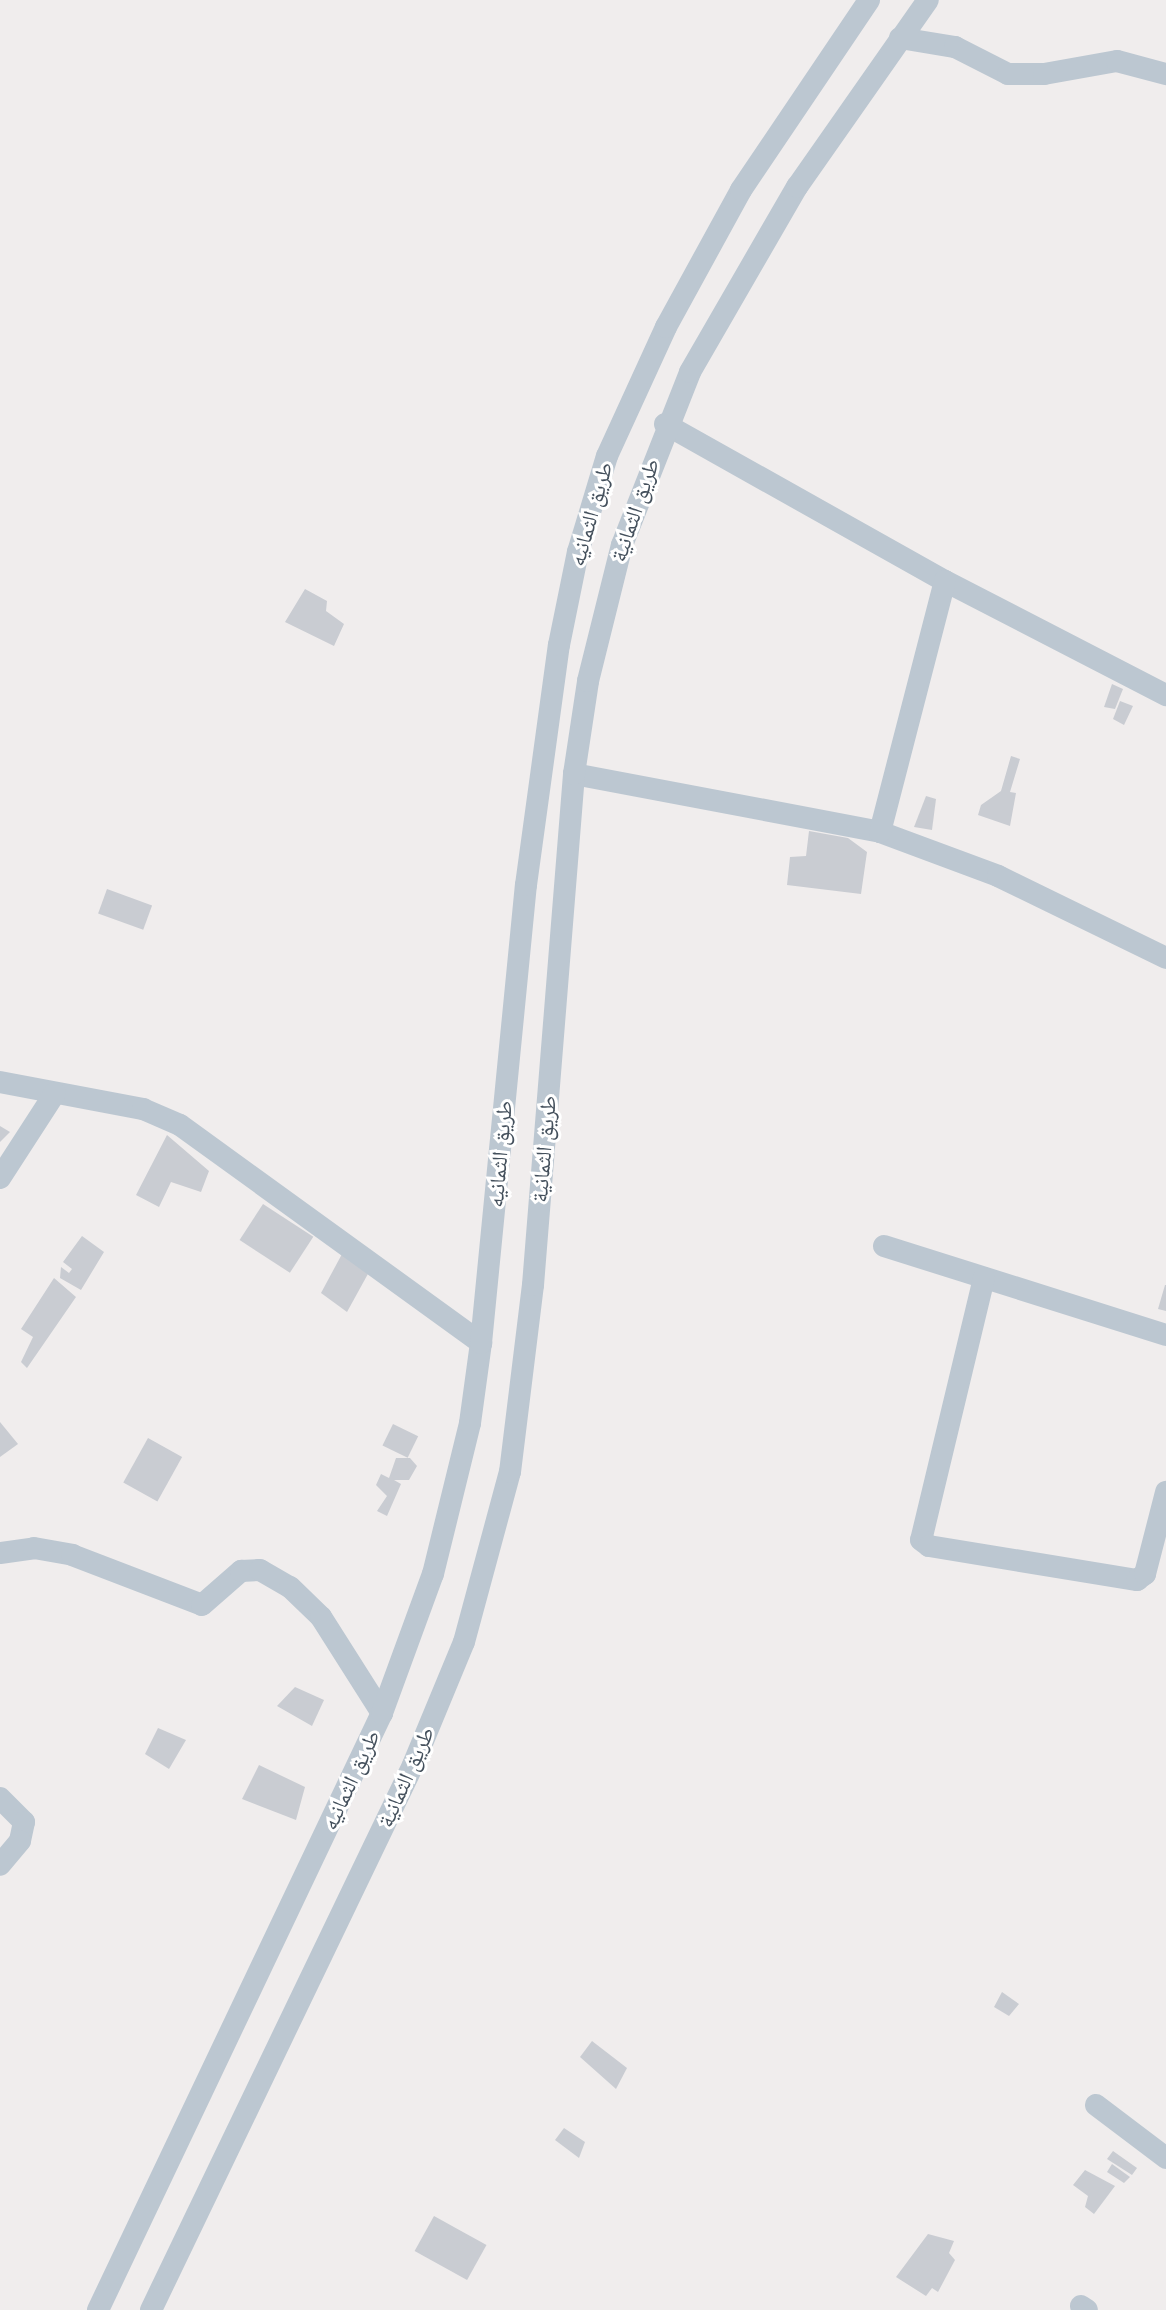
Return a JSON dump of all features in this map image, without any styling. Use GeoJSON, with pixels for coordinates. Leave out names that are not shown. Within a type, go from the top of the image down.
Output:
{"type":"FeatureCollection","features":[{"type":"Feature","properties":{"kind":"street","name":"طريق الثمانيه"},"geometry":{"type":"LineString","coordinates":[[98,2310],[382,1713],[433,1574],[470,1423],[481,1343],[526,885],[559,645],[578,552],[607,456],[666,327],[741,190],[869,0]]}},
{"type":"Feature","properties":{"kind":"street","name":"طريق الثمانية"},"geometry":{"type":"LineString","coordinates":[[151,2310],[413,1765],[464,1642],[510,1472],[521,1405],[574,774],[603,610],[665,424],[797,187],[928,0]]}},
{"type":"Feature","properties":{"kind":"street"},"geometry":{"type":"LineString","coordinates":[[900,38],[955,47],[1008,74],[1044,74],[1117,61],[1166,74]]}},
{"type":"Feature","properties":{"kind":"street"},"geometry":{"type":"LineString","coordinates":[[665,424],[945,581],[1166,695]]}},
{"type":"Feature","properties":{"kind":"street"},"geometry":{"type":"LineString","coordinates":[[880,832],[945,581]]}},
{"type":"Feature","properties":{"kind":"street"},"geometry":{"type":"LineString","coordinates":[[574,774],[880,832],[998,876],[1166,958]]}},
{"type":"Feature","properties":{"kind":"street"},"geometry":{"type":"LineString","coordinates":[[0,1082],[143,1109],[180,1125],[481,1343]]}},
{"type":"Feature","properties":{"kind":"street"},"geometry":{"type":"LineString","coordinates":[[0,1178],[55,1093]]}},
{"type":"Feature","properties":{"kind":"street"},"geometry":{"type":"LineString","coordinates":[[884,1246],[1166,1335]]}},
{"type":"Feature","properties":{"kind":"street"},"geometry":{"type":"LineString","coordinates":[[984,1278],[921,1540],[929,1546],[1137,1580],[1145,1574],[1166,1492]]}},
{"type":"Feature","properties":{"kind":"street"},"geometry":{"type":"LineString","coordinates":[[0,1553],[34,1548],[72,1555],[202,1605],[213,1601],[241,1571],[260,1570],[290,1587],[321,1617],[382,1713]]}},
{"type":"Feature","properties":{"kind":"street"},"geometry":{"type":"LineString","coordinates":[[0,1798],[24,1822],[20,1841],[0,1865]]}},
{"type":"Feature","properties":{"kind":"street"},"geometry":{"type":"LineString","coordinates":[[1096,2105],[1166,2158]]}},
{"type":"Feature","properties":{"kind":"building"},"geometry":{"type":"Polygon","coordinates":[[[305,589],[327,601],[326,611],[344,624],[334,646],[285,622],[305,589]]]}},
{"type":"Feature","properties":{"kind":"building"},"geometry":{"type":"Polygon","coordinates":[[[1112,684],[1123,689],[1115,709],[1104,707],[1112,684]]]}},
{"type":"Feature","properties":{"kind":"building"},"geometry":{"type":"Polygon","coordinates":[[[1120,701],[1133,706],[1124,725],[1113,719],[1120,701]]]}},
{"type":"Feature","properties":{"kind":"building"},"geometry":{"type":"Polygon","coordinates":[[[1011,756],[1020,759],[1010,792],[1016,793],[1010,826],[978,815],[981,805],[1001,791],[1011,756]]]}},
{"type":"Feature","properties":{"kind":"building"},"geometry":{"type":"Polygon","coordinates":[[[926,796],[936,799],[932,830],[914,827],[926,796]]]}},
{"type":"Feature","properties":{"kind":"building"},"geometry":{"type":"Polygon","coordinates":[[[809,831],[848,838],[867,852],[861,894],[787,885],[790,857],[806,856],[809,831]]]}},
{"type":"Feature","properties":{"kind":"building"},"geometry":{"type":"Polygon","coordinates":[[[107,889],[152,905],[143,930],[98,913],[107,889]]]}},
{"type":"Feature","properties":{"kind":"building"},"geometry":{"type":"Polygon","coordinates":[[[0,1126],[10,1132],[0,1142],[0,1126]]]}},
{"type":"Feature","properties":{"kind":"building"},"geometry":{"type":"Polygon","coordinates":[[[167,1135],[209,1171],[201,1192],[171,1182],[159,1207],[136,1195],[167,1135]]]}},
{"type":"Feature","properties":{"kind":"building"},"geometry":{"type":"Polygon","coordinates":[[[263,1204],[313,1237],[290,1273],[240,1240],[263,1204]]]}},
{"type":"Feature","properties":{"kind":"building"},"geometry":{"type":"Polygon","coordinates":[[[82,1236],[104,1252],[81,1290],[60,1278],[61,1267],[69,1273],[72,1269],[63,1262],[82,1236]]]}},
{"type":"Feature","properties":{"kind":"building"},"geometry":{"type":"Polygon","coordinates":[[[342,1254],[369,1272],[347,1312],[321,1293],[342,1254]]]}},
{"type":"Feature","properties":{"kind":"building"},"geometry":{"type":"Polygon","coordinates":[[[54,1278],[76,1297],[27,1368],[21,1362],[33,1337],[21,1329],[54,1278]]]}},
{"type":"Feature","properties":{"kind":"building"},"geometry":{"type":"Polygon","coordinates":[[[1166,1285],[1166,1311],[1158,1309],[1166,1285]]]}},
{"type":"Feature","properties":{"kind":"building"},"geometry":{"type":"Polygon","coordinates":[[[0,1422],[18,1444],[0,1457],[0,1422]]]}},
{"type":"Feature","properties":{"kind":"building"},"geometry":{"type":"Polygon","coordinates":[[[393,1424],[418,1436],[408,1458],[382,1446],[393,1424]]]}},
{"type":"Feature","properties":{"kind":"building"},"geometry":{"type":"Polygon","coordinates":[[[148,1438],[182,1457],[157,1502],[123,1483],[148,1438]]]}},
{"type":"Feature","properties":{"kind":"building"},"geometry":{"type":"Polygon","coordinates":[[[396,1458],[410,1458],[417,1466],[409,1480],[394,1480],[401,1484],[387,1516],[377,1511],[387,1496],[376,1485],[381,1474],[389,1478],[396,1458]]]}},
{"type":"Feature","properties":{"kind":"building"},"geometry":{"type":"Polygon","coordinates":[[[295,1687],[324,1700],[312,1726],[277,1706],[295,1687]]]}},
{"type":"Feature","properties":{"kind":"building"},"geometry":{"type":"Polygon","coordinates":[[[158,1728],[186,1740],[169,1769],[145,1754],[158,1728]]]}},
{"type":"Feature","properties":{"kind":"building"},"geometry":{"type":"Polygon","coordinates":[[[259,1765],[305,1787],[296,1820],[242,1799],[259,1765]]]}},
{"type":"Feature","properties":{"kind":"building"},"geometry":{"type":"Polygon","coordinates":[[[1002,1992],[1019,2004],[1009,2016],[994,2007],[1002,1992]]]}},
{"type":"Feature","properties":{"kind":"building"},"geometry":{"type":"Polygon","coordinates":[[[592,2041],[627,2068],[616,2089],[580,2057],[592,2041]]]}},
{"type":"Feature","properties":{"kind":"building"},"geometry":{"type":"Polygon","coordinates":[[[564,2128],[585,2142],[579,2158],[555,2140],[564,2128]]]}},
{"type":"Feature","properties":{"kind":"building"},"geometry":{"type":"Polygon","coordinates":[[[1113,2151],[1137,2168],[1132,2175],[1107,2159],[1113,2151]]]}},
{"type":"Feature","properties":{"kind":"building"},"geometry":{"type":"Polygon","coordinates":[[[1112,2164],[1130,2177],[1124,2183],[1107,2172],[1112,2164]]]}},
{"type":"Feature","properties":{"kind":"building"},"geometry":{"type":"Polygon","coordinates":[[[1085,2170],[1115,2186],[1094,2214],[1085,2207],[1088,2196],[1073,2185],[1085,2170]]]}},
{"type":"Feature","properties":{"kind":"building"},"geometry":{"type":"Polygon","coordinates":[[[434,2216],[486,2245],[467,2280],[415,2251],[434,2216]]]}},
{"type":"Feature","properties":{"kind":"building"},"geometry":{"type":"Polygon","coordinates":[[[928,2234],[954,2241],[949,2253],[955,2260],[938,2292],[932,2288],[926,2296],[896,2277],[928,2234]]]}}]}
